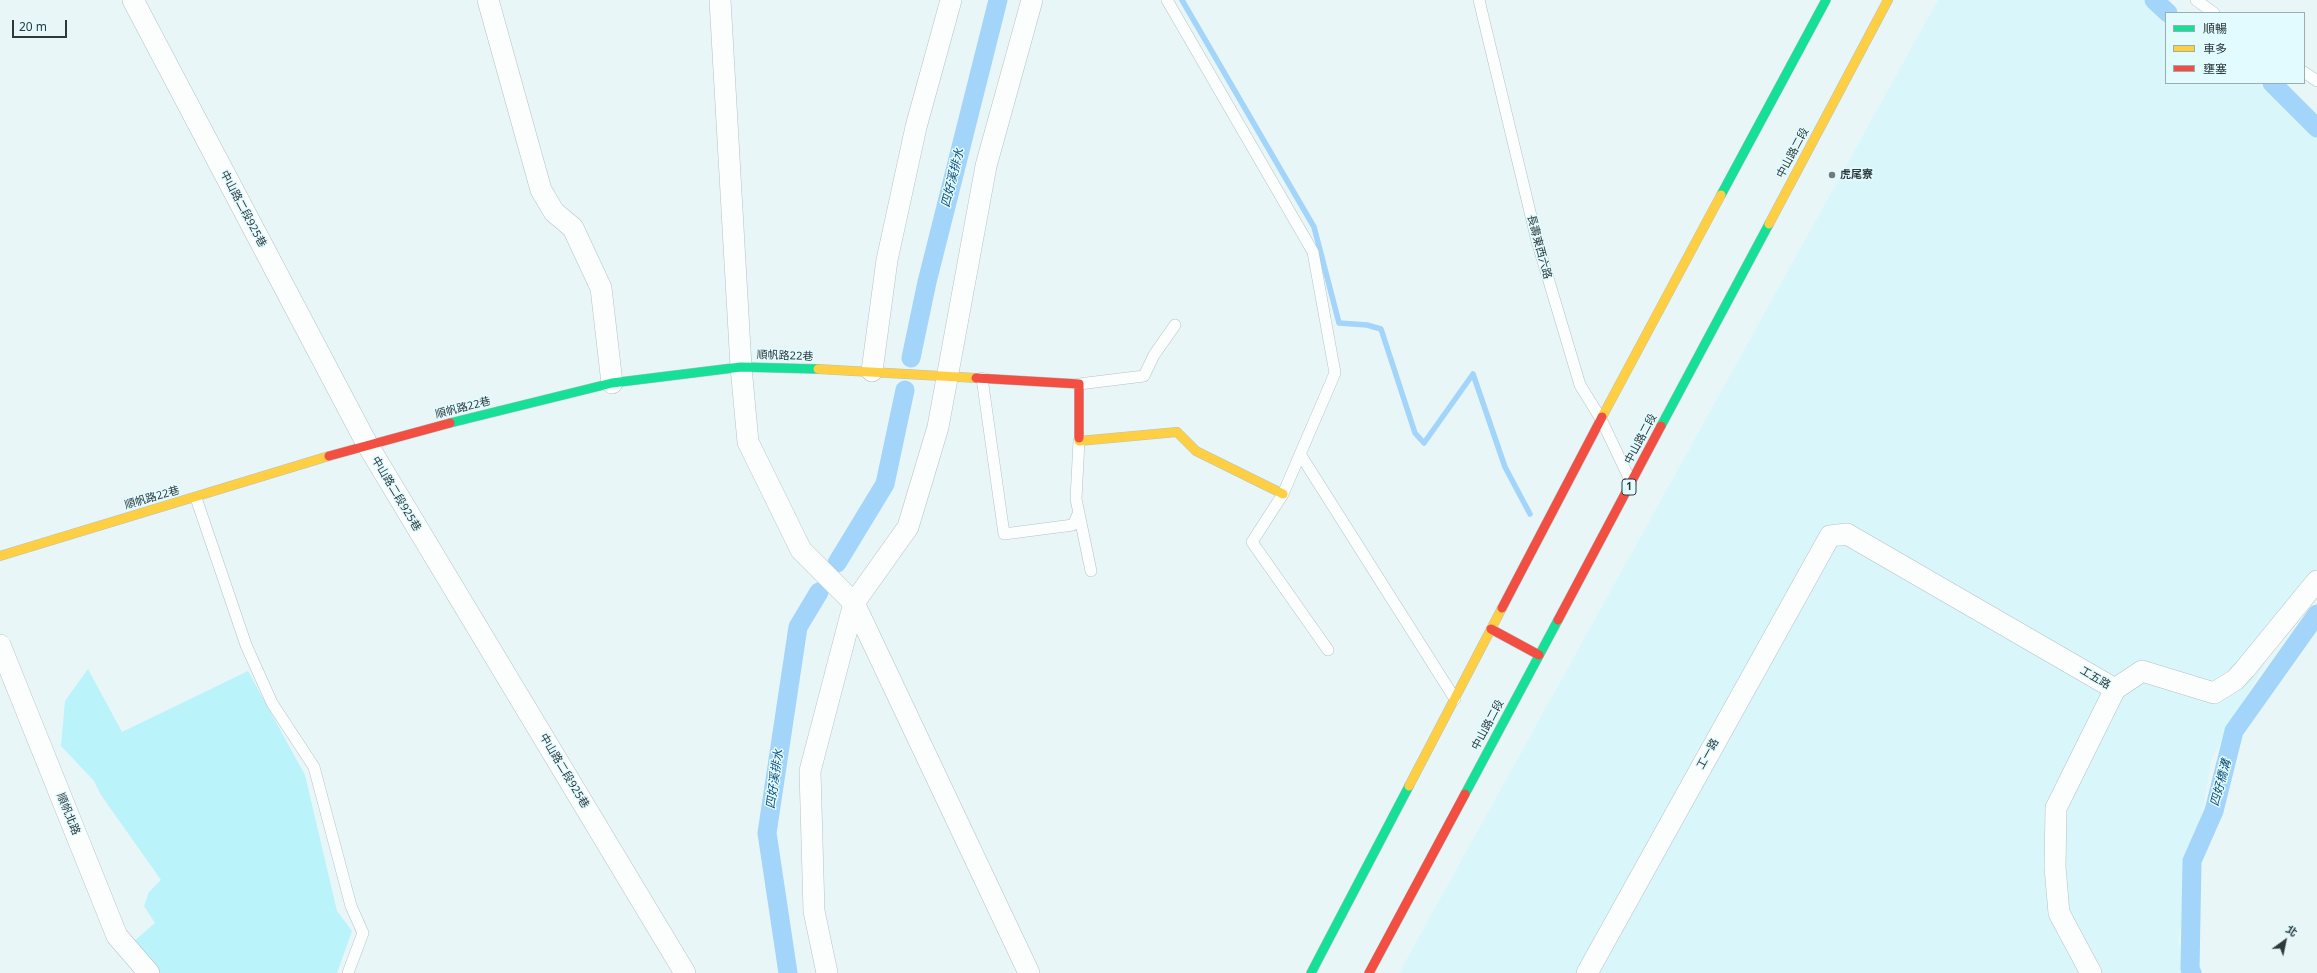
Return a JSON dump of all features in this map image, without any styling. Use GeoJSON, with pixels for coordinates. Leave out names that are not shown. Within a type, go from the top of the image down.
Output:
{"type":"FeatureCollection","features":[{"type":"Feature","properties":{"kind":"main road"},"geometry":{"type":"LineString","coordinates":[[1311,973],[1601,419],[1826,0]]}},
{"type":"Feature","properties":{"kind":"main road","name":"中山路二段"},"geometry":{"type":"LineString","coordinates":[[1369,973],[1888,0]]}},
{"type":"Feature","properties":{"kind":"main road","name":"順帆路22巷"},"geometry":{"type":"LineString","coordinates":[[0,556],[196,498],[366,444],[612,383],[741,367],[872,371],[946,377],[1079,384]]}},
{"type":"Feature","properties":{"kind":"main road"},"geometry":{"type":"LineString","coordinates":[[1079,384],[1079,441],[1177,432],[1196,451],[1283,494]]}},
{"type":"Feature","properties":{"kind":"main road"},"geometry":{"type":"LineString","coordinates":[[1491,629],[1539,655]]}},
{"type":"Feature","properties":{"kind":"street","name":"中山路二段925巷"},"geometry":{"type":"LineString","coordinates":[[133,0],[366,444],[685,973]]}},
{"type":"Feature","properties":{"kind":"street"},"geometry":{"type":"LineString","coordinates":[[488,0],[541,190],[554,212],[573,228],[601,288],[612,383]]}},
{"type":"Feature","properties":{"kind":"street"},"geometry":{"type":"LineString","coordinates":[[720,0],[741,367],[748,442],[801,550],[854,603],[1029,973]]}},
{"type":"Feature","properties":{"kind":"street"},"geometry":{"type":"LineString","coordinates":[[872,371],[887,260],[916,127],[951,0]]}},
{"type":"Feature","properties":{"kind":"street"},"geometry":{"type":"LineString","coordinates":[[827,973],[814,911],[810,771],[854,603],[908,527],[938,427],[986,166],[1032,0]]}},
{"type":"Feature","properties":{"kind":"street","name":"工五路"},"geometry":{"type":"LineString","coordinates":[[1830,536],[1848,534],[2114,689],[2056,808],[2055,867],[2059,913],[2091,973]]}},
{"type":"Feature","properties":{"kind":"street","name":"工一路"},"geometry":{"type":"LineString","coordinates":[[1587,973],[1830,536]]}},
{"type":"Feature","properties":{"kind":"street"},"geometry":{"type":"LineString","coordinates":[[2114,689],[2142,672],[2214,693],[2235,680],[2317,581]]}},
{"type":"Feature","properties":{"kind":"street","name":"順帆北路"},"geometry":{"type":"LineString","coordinates":[[0,645],[117,936],[149,973]]}},
{"type":"Feature","properties":{"kind":"lane"},"geometry":{"type":"LineString","coordinates":[[1167,0],[1313,252],[1335,373],[1283,494],[1252,542],[1328,650]]}},
{"type":"Feature","properties":{"kind":"lane","name":"長壽東西六路"},"geometry":{"type":"LineString","coordinates":[[1479,0],[1537,242],[1580,385],[1601,419],[1631,482]]}},
{"type":"Feature","properties":{"kind":"lane"},"geometry":{"type":"LineString","coordinates":[[2196,0],[2213,12]]}},
{"type":"Feature","properties":{"kind":"lane"},"geometry":{"type":"LineString","coordinates":[[2305,73],[2317,81]]}},
{"type":"Feature","properties":{"kind":"lane"},"geometry":{"type":"LineString","coordinates":[[1079,384],[1144,376],[1154,355],[1175,325]]}},
{"type":"Feature","properties":{"kind":"lane"},"geometry":{"type":"LineString","coordinates":[[982,378],[1004,534],[1073,525],[1079,512]]}},
{"type":"Feature","properties":{"kind":"lane"},"geometry":{"type":"LineString","coordinates":[[1079,441],[1076,499],[1091,571]]}},
{"type":"Feature","properties":{"kind":"lane"},"geometry":{"type":"LineString","coordinates":[[1300,454],[1454,699]]}},
{"type":"Feature","properties":{"kind":"lane"},"geometry":{"type":"LineString","coordinates":[[196,498],[246,645],[272,703],[314,767],[351,906],[363,933],[348,973]]}},
{"type":"Feature","properties":{"kind":"shaded area"},"geometry":{"type":"Polygon","coordinates":[[[1938,0],[2146,0],[2165,14],[2165,84],[2258,84],[2317,128],[2317,569],[2212,758],[2178,942],[2194,973],[1399,973],[1938,0]]]}},
{"type":"Feature","properties":{"kind":"shaded area"},"geometry":{"type":"Polygon","coordinates":[[[88,669],[122,732],[248,671],[305,775],[337,911],[352,931],[337,973],[156,973],[133,942],[155,923],[144,906],[149,892],[161,880],[101,795],[94,781],[61,746],[65,701],[88,669]]]}},
{"type":"Feature","properties":{"kind":"waterway","name":"四好溪排水"},"geometry":{"type":"LineString","coordinates":[[911,358],[927,282],[998,0]]}},
{"type":"Feature","properties":{"kind":"waterway"},"geometry":{"type":"LineString","coordinates":[[1182,0],[1314,227],[1339,323],[1367,325],[1381,329],[1415,433],[1424,443],[1473,374],[1505,467],[1530,514]]}},
{"type":"Feature","properties":{"kind":"waterway","name":"四好橋溝"},"geometry":{"type":"LineString","coordinates":[[2154,0],[2167,12]]}},
{"type":"Feature","properties":{"kind":"waterway","name":"四好橋溝"},"geometry":{"type":"LineString","coordinates":[[2273,84],[2317,128]]}},
{"type":"Feature","properties":{"kind":"waterway","name":"四好溪排水"},"geometry":{"type":"LineString","coordinates":[[837,563],[885,484],[905,390]]}},
{"type":"Feature","properties":{"kind":"waterway","name":"四好溪排水"},"geometry":{"type":"LineString","coordinates":[[788,973],[767,833],[798,627],[819,592]]}},
{"type":"Feature","properties":{"kind":"waterway","name":"四好橋溝"},"geometry":{"type":"LineString","coordinates":[[2192,973],[2190,969],[2192,861],[2214,811],[2234,731],[2317,614]]}},
{"type":"Feature","properties":{"kind":"traffic: fast"},"geometry":{"type":"LineString","coordinates":[[1721,195],[1826,0]]}},
{"type":"Feature","properties":{"kind":"traffic: fast"},"geometry":{"type":"LineString","coordinates":[[1661,426],[1769,224]]}},
{"type":"Feature","properties":{"kind":"traffic: fast"},"geometry":{"type":"LineString","coordinates":[[450,423],[612,383],[741,367],[818,369]]}},
{"type":"Feature","properties":{"kind":"traffic: fast"},"geometry":{"type":"LineString","coordinates":[[1465,794],[1558,620]]}},
{"type":"Feature","properties":{"kind":"traffic: fast"},"geometry":{"type":"LineString","coordinates":[[1311,973],[1409,786]]}},
{"type":"Feature","properties":{"kind":"traffic: slow"},"geometry":{"type":"LineString","coordinates":[[1769,224],[1888,0]]}},
{"type":"Feature","properties":{"kind":"traffic: slow"},"geometry":{"type":"LineString","coordinates":[[1602,417],[1721,195]]}},
{"type":"Feature","properties":{"kind":"traffic: slow"},"geometry":{"type":"LineString","coordinates":[[818,369],[976,378]]}},
{"type":"Feature","properties":{"kind":"traffic: slow"},"geometry":{"type":"LineString","coordinates":[[1079,438],[1079,441],[1177,432],[1196,451],[1283,494]]}},
{"type":"Feature","properties":{"kind":"traffic: slow"},"geometry":{"type":"LineString","coordinates":[[0,556],[329,456]]}},
{"type":"Feature","properties":{"kind":"traffic: slow"},"geometry":{"type":"LineString","coordinates":[[1409,786],[1502,608]]}},
{"type":"Feature","properties":{"kind":"traffic: jam"},"geometry":{"type":"LineString","coordinates":[[976,378],[1079,384],[1079,438]]}},
{"type":"Feature","properties":{"kind":"traffic: jam"},"geometry":{"type":"LineString","coordinates":[[1502,608],[1602,417]]}},
{"type":"Feature","properties":{"kind":"traffic: jam"},"geometry":{"type":"LineString","coordinates":[[329,456],[450,423]]}},
{"type":"Feature","properties":{"kind":"traffic: jam"},"geometry":{"type":"LineString","coordinates":[[1558,620],[1661,426]]}},
{"type":"Feature","properties":{"kind":"traffic: jam"},"geometry":{"type":"LineString","coordinates":[[1491,629],[1539,655]]}},
{"type":"Feature","properties":{"kind":"traffic: jam"},"geometry":{"type":"LineString","coordinates":[[1369,973],[1465,794]]}},
{"type":"Feature","properties":{"kind":"place","name":"虎尾寮"},"geometry":{"type":"Point","coordinates":[1832,175]}}]}
